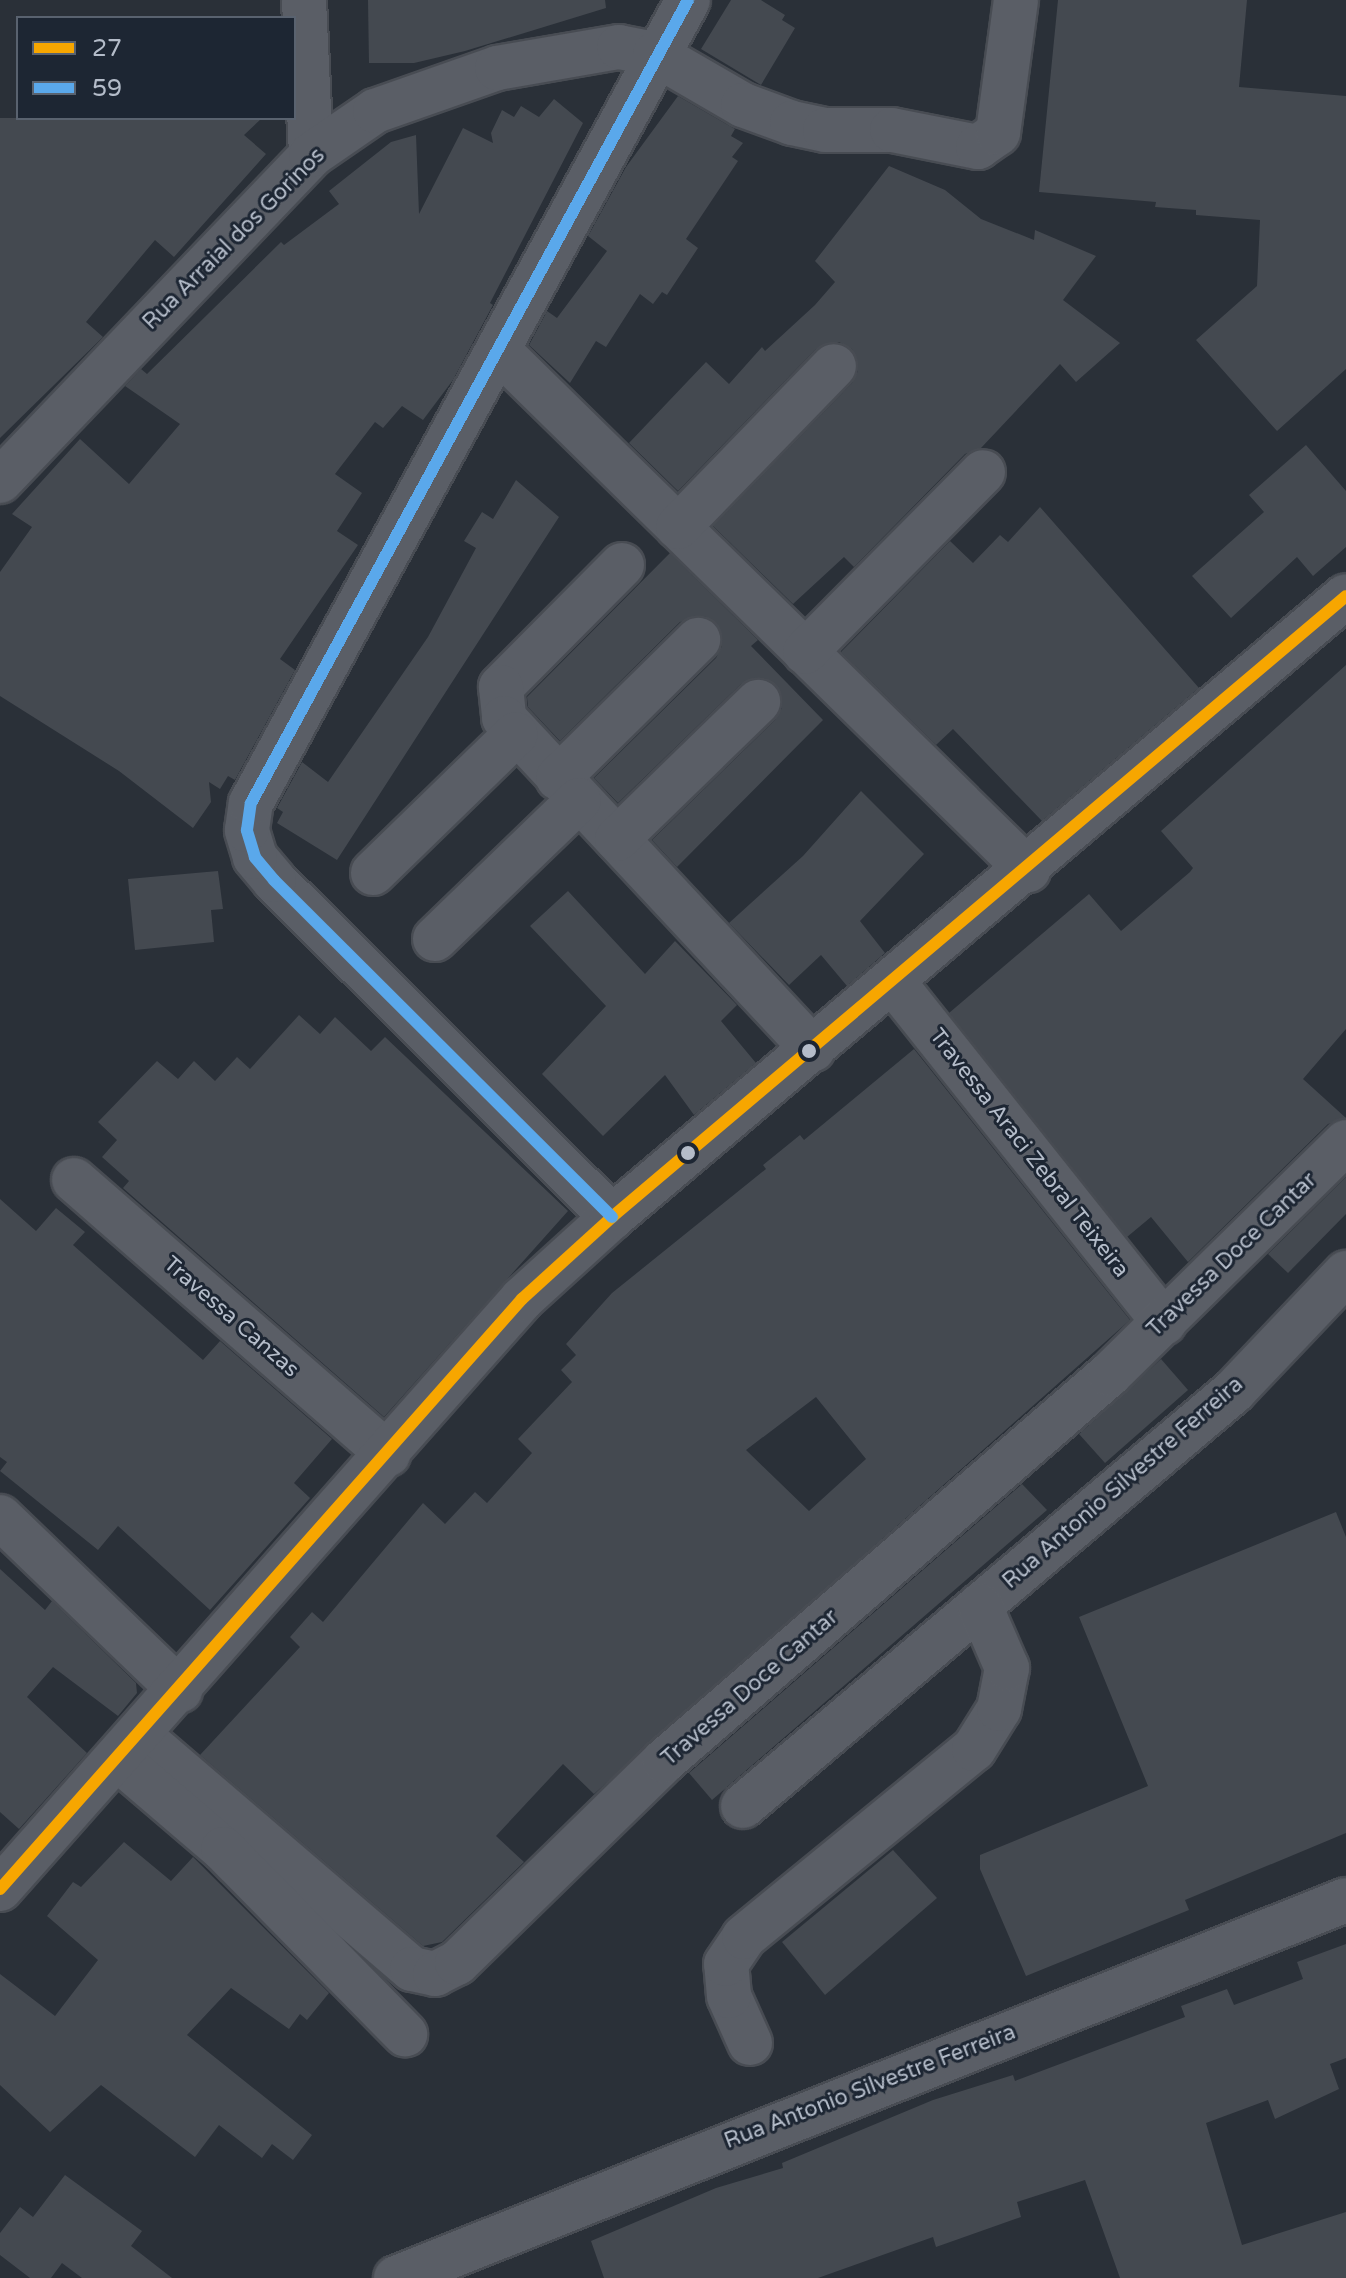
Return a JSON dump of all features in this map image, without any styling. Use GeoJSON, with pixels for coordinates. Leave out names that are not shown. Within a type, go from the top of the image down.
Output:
{"type":"FeatureCollection","features":[{"type":"Feature","properties":{"kind":"street"},"geometry":{"type":"LineString","coordinates":[[304,0],[311,155]]}},
{"type":"Feature","properties":{"kind":"street"},"geometry":{"type":"LineString","coordinates":[[612,1217],[274,880],[255,857],[247,830],[251,803],[500,352],[655,54],[688,0]]}},
{"type":"Feature","properties":{"kind":"street"},"geometry":{"type":"LineString","coordinates":[[655,54],[743,105],[792,123],[825,130],[892,130],[978,147],[998,133],[1016,0]]}},
{"type":"Feature","properties":{"kind":"street","name":"Rua Arraial dos Gorinos"},"geometry":{"type":"LineString","coordinates":[[0,481],[311,155],[375,111],[497,68],[619,47],[655,54]]}},
{"type":"Feature","properties":{"kind":"street"},"geometry":{"type":"LineString","coordinates":[[500,352],[1028,870]]}},
{"type":"Feature","properties":{"kind":"street"},"geometry":{"type":"LineString","coordinates":[[678,527],[834,366]]}},
{"type":"Feature","properties":{"kind":"street"},"geometry":{"type":"LineString","coordinates":[[805,652],[983,472]]}},
{"type":"Feature","properties":{"kind":"street"},"geometry":{"type":"LineString","coordinates":[[622,565],[501,687],[499,702],[516,734],[813,1049]]}},
{"type":"Feature","properties":{"kind":"street"},"geometry":{"type":"LineString","coordinates":[[0,1889],[129,1748],[522,1299],[612,1217],[1028,870],[1346,596]]}},
{"type":"Feature","properties":{"kind":"street"},"geometry":{"type":"LineString","coordinates":[[435,939],[698,640]]}},
{"type":"Feature","properties":{"kind":"street"},"geometry":{"type":"LineString","coordinates":[[617,839],[758,702]]}},
{"type":"Feature","properties":{"kind":"street"},"geometry":{"type":"LineString","coordinates":[[373,873],[516,734]]}},
{"type":"Feature","properties":{"kind":"street","name":"Travessa Araci Zebral Teixeira"},"geometry":{"type":"LineString","coordinates":[[894,983],[1164,1323]]}},
{"type":"Feature","properties":{"kind":"street","name":"Travessa Doce Cantar"},"geometry":{"type":"LineString","coordinates":[[129,1748],[404,1963],[435,1974],[483,1941],[664,1761],[881,1577],[1164,1323],[1346,1142]]}},
{"type":"Feature","properties":{"kind":"street","name":"Travessa Canzas"},"geometry":{"type":"LineString","coordinates":[[74,1180],[388,1454]]}},
{"type":"Feature","properties":{"kind":"street","name":"Rua Antonio Silvestre Ferreira"},"geometry":{"type":"LineString","coordinates":[[743,1806],[1234,1391],[1346,1273]]}},
{"type":"Feature","properties":{"kind":"street"},"geometry":{"type":"LineString","coordinates":[[0,1517],[180,1690]]}},
{"type":"Feature","properties":{"kind":"street"},"geometry":{"type":"LineString","coordinates":[[750,2043],[729,1996],[726,1964],[744,1937],[974,1749],[999,1709],[1007,1668],[980,1606]]}},
{"type":"Feature","properties":{"kind":"street"},"geometry":{"type":"LineString","coordinates":[[129,1748],[223,1849],[405,2034]]}},
{"type":"Feature","properties":{"kind":"street","name":"Rua Antonio Silvestre Ferreira"},"geometry":{"type":"LineString","coordinates":[[396,2278],[1346,1900]]}},
{"type":"Feature","properties":{"kind":"building"},"geometry":{"type":"Polygon","coordinates":[[[368,0],[605,0],[606,8],[465,51],[414,63],[369,63],[368,0]]]}},
{"type":"Feature","properties":{"kind":"building"},"geometry":{"type":"Polygon","coordinates":[[[731,0],[761,0],[785,15],[782,20],[795,28],[761,85],[701,49],[731,0]]]}},
{"type":"Feature","properties":{"kind":"building"},"geometry":{"type":"Polygon","coordinates":[[[1058,0],[1247,0],[1239,87],[1346,96],[1346,369],[1277,431],[1196,340],[1257,286],[1260,220],[1196,215],[1196,210],[1155,207],[1156,202],[1039,192],[1058,0]]]}},
{"type":"Feature","properties":{"kind":"building"},"geometry":{"type":"Polygon","coordinates":[[[678,96],[735,129],[731,136],[743,143],[732,157],[738,161],[686,239],[698,248],[667,295],[662,292],[653,304],[640,294],[606,347],[596,341],[570,383],[529,345],[547,311],[557,318],[607,251],[588,236],[626,167],[678,96]]]}},
{"type":"Feature","properties":{"kind":"building"},"geometry":{"type":"Polygon","coordinates":[[[554,99],[583,123],[490,303],[493,305],[453,380],[423,420],[402,406],[383,428],[375,422],[335,474],[362,493],[337,531],[358,545],[280,659],[295,670],[235,780],[228,776],[220,789],[209,782],[211,802],[193,828],[119,771],[0,696],[0,572],[32,527],[12,514],[80,439],[129,484],[180,424],[125,386],[141,369],[147,374],[281,242],[284,245],[339,204],[329,191],[391,142],[416,135],[419,214],[463,128],[493,143],[491,133],[502,110],[514,117],[521,106],[539,117],[554,99]]]}},
{"type":"Feature","properties":{"kind":"building"},"geometry":{"type":"Polygon","coordinates":[[[0,118],[260,120],[244,135],[266,154],[174,257],[155,240],[86,322],[103,337],[0,438],[0,118]]]}},
{"type":"Feature","properties":{"kind":"building"},"geometry":{"type":"Polygon","coordinates":[[[889,166],[945,190],[981,219],[1034,240],[1035,230],[1096,256],[1063,300],[1120,343],[1076,382],[1060,364],[981,448],[965,454],[854,567],[844,557],[793,604],[713,526],[852,383],[858,371],[852,349],[839,342],[816,349],[678,491],[629,443],[706,362],[729,384],[762,347],[765,351],[815,305],[835,282],[815,261],[889,166]]]}},
{"type":"Feature","properties":{"kind":"building"},"geometry":{"type":"Polygon","coordinates":[[[1306,445],[1346,491],[1346,547],[1313,576],[1297,557],[1231,618],[1192,576],[1264,512],[1249,495],[1306,445]]]}},
{"type":"Feature","properties":{"kind":"building"},"geometry":{"type":"Polygon","coordinates":[[[516,480],[559,517],[337,860],[277,823],[283,812],[277,808],[302,762],[328,782],[428,637],[476,548],[464,541],[482,512],[493,519],[516,480]]]}},
{"type":"Feature","properties":{"kind":"building"},"geometry":{"type":"Polygon","coordinates":[[[1040,507],[1199,688],[1042,821],[953,729],[936,745],[841,652],[950,541],[973,563],[1000,535],[1008,542],[1040,507]]]}},
{"type":"Feature","properties":{"kind":"building"},"geometry":{"type":"Polygon","coordinates":[[[670,553],[758,640],[751,646],[823,720],[677,867],[652,840],[775,720],[782,708],[776,685],[764,678],[741,684],[618,803],[594,778],[716,658],[722,646],[716,623],[704,616],[680,622],[560,741],[528,707],[527,697],[670,553]]]}},
{"type":"Feature","properties":{"kind":"building"},"geometry":{"type":"Polygon","coordinates":[[[1346,665],[1346,1029],[1303,1079],[1346,1118],[1328,1124],[1188,1262],[1151,1217],[1127,1237],[949,1013],[1089,894],[1121,931],[1190,872],[1193,868],[1161,831],[1346,665]]]}},
{"type":"Feature","properties":{"kind":"building"},"geometry":{"type":"Polygon","coordinates":[[[861,791],[924,854],[860,921],[885,953],[847,986],[821,955],[789,985],[729,923],[803,856],[861,791]]]}},
{"type":"Feature","properties":{"kind":"building"},"geometry":{"type":"Polygon","coordinates":[[[218,871],[223,909],[211,910],[214,942],[135,950],[128,879],[218,871]]]}},
{"type":"Feature","properties":{"kind":"building"},"geometry":{"type":"Polygon","coordinates":[[[568,891],[645,974],[675,941],[737,1005],[721,1021],[756,1063],[694,1115],[665,1075],[603,1136],[542,1074],[606,1006],[530,926],[568,891]]]}},
{"type":"Feature","properties":{"kind":"building"},"geometry":{"type":"Polygon","coordinates":[[[299,1015],[320,1034],[335,1017],[371,1051],[385,1037],[568,1211],[384,1417],[123,1188],[129,1181],[102,1157],[117,1140],[98,1122],[157,1061],[178,1079],[194,1061],[215,1081],[237,1057],[250,1069],[299,1015]]]}},
{"type":"Feature","properties":{"kind":"building"},"geometry":{"type":"Polygon","coordinates":[[[914,1049],[1130,1320],[594,1794],[563,1764],[496,1836],[524,1862],[442,1942],[423,1946],[200,1755],[300,1647],[290,1637],[312,1612],[323,1622],[423,1503],[445,1524],[475,1492],[487,1503],[532,1453],[518,1439],[572,1382],[561,1370],[576,1355],[566,1344],[612,1293],[766,1169],[763,1165],[800,1135],[804,1140],[914,1049]],[[816,1397],[746,1450],[809,1511],[866,1459],[816,1397]]]}},
{"type":"Feature","properties":{"kind":"building"},"geometry":{"type":"Polygon","coordinates":[[[1346,1177],[1346,1214],[1288,1273],[1268,1254],[1346,1177]]]}},
{"type":"Feature","properties":{"kind":"building"},"geometry":{"type":"Polygon","coordinates":[[[0,1199],[36,1231],[56,1208],[85,1232],[73,1245],[203,1360],[220,1341],[332,1439],[294,1483],[310,1498],[210,1610],[118,1526],[98,1550],[0,1471],[7,1462],[0,1457],[0,1199]]]}},
{"type":"Feature","properties":{"kind":"building"},"geometry":{"type":"Polygon","coordinates":[[[1161,1359],[1188,1390],[1105,1463],[1079,1434],[1161,1359]]]}},
{"type":"Feature","properties":{"kind":"building"},"geometry":{"type":"Polygon","coordinates":[[[1022,1484],[1047,1510],[712,1800],[689,1773],[1022,1484]]]}},
{"type":"Feature","properties":{"kind":"building"},"geometry":{"type":"Polygon","coordinates":[[[1336,1512],[1346,1537],[1346,1833],[1185,1900],[1189,1910],[1026,1976],[980,1869],[980,1855],[1148,1786],[1079,1617],[1336,1512]]]}},
{"type":"Feature","properties":{"kind":"building"},"geometry":{"type":"Polygon","coordinates":[[[0,1569],[45,1610],[52,1601],[136,1683],[137,1693],[118,1716],[53,1667],[27,1697],[87,1753],[19,1829],[0,1812],[0,1569]]]}},
{"type":"Feature","properties":{"kind":"building"},"geometry":{"type":"Polygon","coordinates":[[[124,1842],[171,1881],[193,1857],[329,1993],[307,2020],[300,2014],[289,2029],[231,1988],[187,2035],[312,2135],[293,2160],[272,2144],[262,2158],[219,2125],[195,2157],[101,2085],[50,2132],[0,2085],[0,1974],[55,2016],[98,1960],[47,1916],[73,1882],[81,1887],[124,1842]]]}},
{"type":"Feature","properties":{"kind":"building"},"geometry":{"type":"Polygon","coordinates":[[[893,1850],[937,1898],[825,1995],[782,1942],[893,1850]]]}},
{"type":"Feature","properties":{"kind":"building"},"geometry":{"type":"Polygon","coordinates":[[[1346,1944],[1346,2058],[1330,2064],[1339,2089],[1275,2119],[1268,2100],[1206,2123],[1242,2245],[1346,2212],[1346,2278],[1120,2278],[1085,2180],[1017,2202],[1021,2217],[936,2247],[933,2237],[818,2278],[604,2278],[591,2241],[716,2188],[783,2168],[782,2163],[933,2100],[1013,2075],[1015,2081],[1185,2017],[1181,2006],[1227,1989],[1234,2005],[1303,1979],[1297,1962],[1346,1944]]]}},
{"type":"Feature","properties":{"kind":"building"},"geometry":{"type":"Polygon","coordinates":[[[65,2175],[142,2231],[131,2246],[172,2278],[82,2278],[62,2263],[51,2278],[30,2278],[0,2255],[0,2233],[20,2207],[33,2217],[65,2175]]]}},
{"type":"Feature","properties":{"kind":"transit line","name":"59"},"geometry":{"type":"LineString","coordinates":[[612,1217],[274,880],[255,857],[247,830],[251,803],[688,0]]}},
{"type":"Feature","properties":{"kind":"transit line","name":"27"},"geometry":{"type":"LineString","coordinates":[[0,1889],[522,1299],[612,1217],[1346,596]]}}]}
